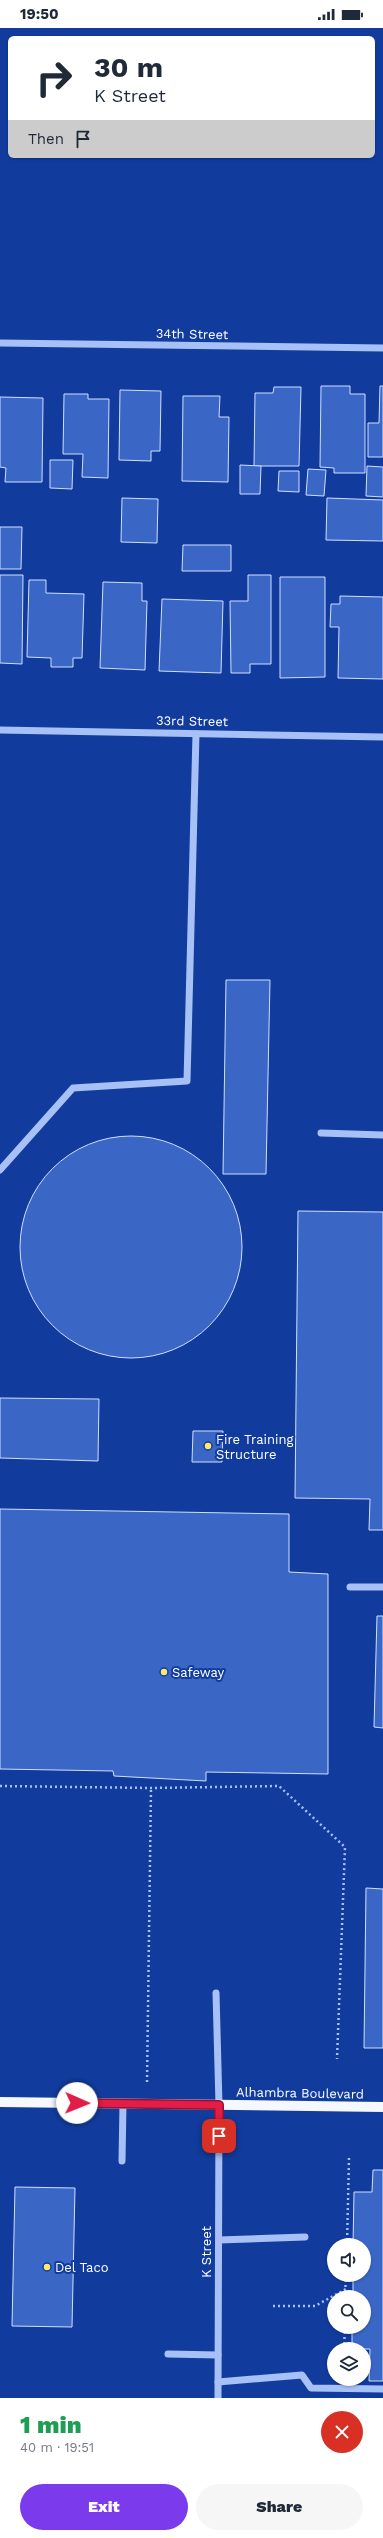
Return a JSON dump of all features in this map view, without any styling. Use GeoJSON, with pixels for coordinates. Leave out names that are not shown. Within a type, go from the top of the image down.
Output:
{"type":"FeatureCollection","features":[{"type":"Feature","properties":{"kind":"main road","name":"Alhambra Boulevard"},"geometry":{"type":"LineString","coordinates":[[0,2102],[383,2108]]}},
{"type":"Feature","properties":{"kind":"street","name":"34th Street"},"geometry":{"type":"LineString","coordinates":[[0,343],[383,348]]}},
{"type":"Feature","properties":{"kind":"street","name":"33rd Street"},"geometry":{"type":"LineString","coordinates":[[0,730],[383,737]]}},
{"type":"Feature","properties":{"kind":"street"},"geometry":{"type":"LineString","coordinates":[[0,1170],[72,1088],[187,1081],[196,734]]}},
{"type":"Feature","properties":{"kind":"street"},"geometry":{"type":"LineString","coordinates":[[321,1133],[383,1135]]}},
{"type":"Feature","properties":{"kind":"street"},"geometry":{"type":"LineString","coordinates":[[350,1587],[383,1587]]}},
{"type":"Feature","properties":{"kind":"street","name":"K Street"},"geometry":{"type":"LineString","coordinates":[[216,1993],[219,2105],[218,2398]]}},
{"type":"Feature","properties":{"kind":"street"},"geometry":{"type":"LineString","coordinates":[[122,2161],[123,2104]]}},
{"type":"Feature","properties":{"kind":"street"},"geometry":{"type":"LineString","coordinates":[[219,2240],[305,2237]]}},
{"type":"Feature","properties":{"kind":"street"},"geometry":{"type":"LineString","coordinates":[[168,2354],[218,2355]]}},
{"type":"Feature","properties":{"kind":"street"},"geometry":{"type":"LineString","coordinates":[[218,2382],[302,2375],[311,2388],[383,2389]]}},
{"type":"Feature","properties":{"kind":"path"},"geometry":{"type":"LineString","coordinates":[[0,1786],[151,1788],[279,1786],[345,1847],[337,2059]]}},
{"type":"Feature","properties":{"kind":"path"},"geometry":{"type":"LineString","coordinates":[[147,2104],[151,1788]]}},
{"type":"Feature","properties":{"kind":"path"},"geometry":{"type":"LineString","coordinates":[[347,2238],[349,2157]]}},
{"type":"Feature","properties":{"kind":"path"},"geometry":{"type":"LineString","coordinates":[[273,2306],[315,2306],[346,2289],[346,2282]]}},
{"type":"Feature","properties":{"kind":"building"},"geometry":{"type":"Polygon","coordinates":[[[321,386],[350,386],[350,394],[365,394],[365,473],[334,473],[334,468],[320,467],[321,386]]]}},
{"type":"Feature","properties":{"kind":"building"},"geometry":{"type":"Polygon","coordinates":[[[380,386],[383,386],[383,457],[368,457],[368,423],[379,423],[380,386]]]}},
{"type":"Feature","properties":{"kind":"building"},"geometry":{"type":"Polygon","coordinates":[[[274,387],[301,387],[299,466],[254,466],[255,393],[273,393],[274,387]]]}},
{"type":"Feature","properties":{"kind":"building"},"geometry":{"type":"Polygon","coordinates":[[[120,390],[161,391],[160,451],[151,451],[151,461],[119,460],[120,390]]]}},
{"type":"Feature","properties":{"kind":"building"},"geometry":{"type":"Polygon","coordinates":[[[64,394],[88,394],[88,399],[109,399],[108,478],[82,477],[83,454],[63,454],[64,394]]]}},
{"type":"Feature","properties":{"kind":"building"},"geometry":{"type":"Polygon","coordinates":[[[183,396],[220,396],[219,417],[229,417],[228,482],[182,481],[183,396]]]}},
{"type":"Feature","properties":{"kind":"building"},"geometry":{"type":"Polygon","coordinates":[[[0,397],[43,398],[42,482],[5,482],[6,468],[0,467],[0,397]]]}},
{"type":"Feature","properties":{"kind":"building"},"geometry":{"type":"Polygon","coordinates":[[[50,460],[73,460],[72,489],[50,488],[50,460]]]}},
{"type":"Feature","properties":{"kind":"building"},"geometry":{"type":"Polygon","coordinates":[[[240,465],[261,466],[260,494],[240,494],[240,465]]]}},
{"type":"Feature","properties":{"kind":"building"},"geometry":{"type":"Polygon","coordinates":[[[367,466],[383,467],[383,497],[366,496],[367,466]]]}},
{"type":"Feature","properties":{"kind":"building"},"geometry":{"type":"Polygon","coordinates":[[[308,469],[326,470],[324,496],[306,495],[308,469]]]}},
{"type":"Feature","properties":{"kind":"building"},"geometry":{"type":"Polygon","coordinates":[[[279,471],[299,471],[299,492],[278,491],[279,471]]]}},
{"type":"Feature","properties":{"kind":"building"},"geometry":{"type":"Polygon","coordinates":[[[122,498],[158,499],[157,543],[121,542],[122,498]]]}},
{"type":"Feature","properties":{"kind":"building"},"geometry":{"type":"Polygon","coordinates":[[[327,498],[383,500],[383,541],[326,540],[327,498]]]}},
{"type":"Feature","properties":{"kind":"building"},"geometry":{"type":"Polygon","coordinates":[[[0,527],[22,527],[21,569],[0,569],[0,527]]]}},
{"type":"Feature","properties":{"kind":"building"},"geometry":{"type":"Polygon","coordinates":[[[183,545],[231,545],[231,571],[182,571],[183,545]]]}},
{"type":"Feature","properties":{"kind":"building"},"geometry":{"type":"Polygon","coordinates":[[[0,575],[23,575],[22,664],[0,663],[0,575]]]}},
{"type":"Feature","properties":{"kind":"building"},"geometry":{"type":"Polygon","coordinates":[[[248,575],[271,575],[271,664],[250,664],[250,673],[231,673],[230,601],[248,601],[248,575]]]}},
{"type":"Feature","properties":{"kind":"building"},"geometry":{"type":"Polygon","coordinates":[[[280,577],[325,577],[325,677],[280,678],[280,577]]]}},
{"type":"Feature","properties":{"kind":"building"},"geometry":{"type":"Polygon","coordinates":[[[29,580],[46,580],[46,593],[84,594],[82,658],[73,658],[73,667],[51,667],[51,658],[27,657],[29,580]]]}},
{"type":"Feature","properties":{"kind":"building"},"geometry":{"type":"Polygon","coordinates":[[[103,582],[142,583],[142,601],[147,601],[145,670],[100,668],[103,582]]]}},
{"type":"Feature","properties":{"kind":"building"},"geometry":{"type":"Polygon","coordinates":[[[340,596],[383,597],[383,679],[338,678],[339,627],[330,627],[331,604],[340,604],[340,596]]]}},
{"type":"Feature","properties":{"kind":"building"},"geometry":{"type":"Polygon","coordinates":[[[162,599],[223,601],[221,673],[159,671],[162,599]]]}},
{"type":"Feature","properties":{"kind":"building"},"geometry":{"type":"Polygon","coordinates":[[[226,980],[270,980],[266,1174],[223,1174],[226,980]]]}},
{"type":"Feature","properties":{"kind":"building"},"geometry":{"type":"Polygon","coordinates":[[[131,1136],[153,1138],[183,1149],[201,1161],[217,1177],[229,1195],[237,1215],[240,1225],[242,1247],[240,1269],[229,1299],[217,1317],[201,1333],[183,1345],[163,1353],[153,1356],[131,1358],[109,1356],[79,1345],[61,1333],[45,1317],[33,1299],[25,1279],[22,1269],[20,1247],[22,1225],[33,1195],[45,1177],[61,1161],[79,1149],[99,1141],[109,1138],[131,1136]]]}},
{"type":"Feature","properties":{"kind":"building"},"geometry":{"type":"Polygon","coordinates":[[[298,1211],[383,1212],[383,1530],[369,1530],[370,1499],[295,1498],[298,1211]]]}},
{"type":"Feature","properties":{"kind":"building"},"geometry":{"type":"Polygon","coordinates":[[[0,1398],[99,1399],[98,1461],[0,1458],[0,1398]]]}},
{"type":"Feature","properties":{"kind":"building","name":"Fire Training Structure"},"geometry":{"type":"Polygon","coordinates":[[[193,1431],[223,1431],[222,1462],[192,1462],[193,1431]]]}},
{"type":"Feature","properties":{"kind":"building","name":"Safeway"},"geometry":{"type":"Polygon","coordinates":[[[0,1509],[289,1514],[289,1572],[328,1574],[328,1774],[206,1772],[206,1781],[114,1776],[113,1771],[0,1769],[0,1509]]]}},
{"type":"Feature","properties":{"kind":"building"},"geometry":{"type":"Polygon","coordinates":[[[377,1616],[383,1616],[383,1728],[374,1727],[377,1616]]]}},
{"type":"Feature","properties":{"kind":"building"},"geometry":{"type":"Polygon","coordinates":[[[366,1888],[383,1889],[383,2048],[364,2048],[366,1888]]]}},
{"type":"Feature","properties":{"kind":"building"},"geometry":{"type":"Polygon","coordinates":[[[373,2170],[383,2170],[383,2381],[371,2381],[371,2342],[352,2342],[352,2334],[371,2334],[371,2290],[353,2290],[353,2282],[371,2282],[371,2238],[353,2238],[354,2192],[372,2192],[373,2170]]]}},
{"type":"Feature","properties":{"kind":"building"},"geometry":{"type":"Polygon","coordinates":[[[15,2187],[75,2188],[72,2327],[12,2326],[15,2187]]]}},
{"type":"Feature","properties":{"kind":"place","name":"Fire Training Structure"},"geometry":{"type":"Point","coordinates":[208,1446]}},
{"type":"Feature","properties":{"kind":"place","name":"Safeway"},"geometry":{"type":"Point","coordinates":[164,1672]}},
{"type":"Feature","properties":{"kind":"place","name":"Del Taco"},"geometry":{"type":"Point","coordinates":[47,2267]}},
{"type":"Feature","properties":{"kind":"route"},"geometry":{"type":"LineString","coordinates":[[77,2103],[219,2105],[219,2136]]}}]}
